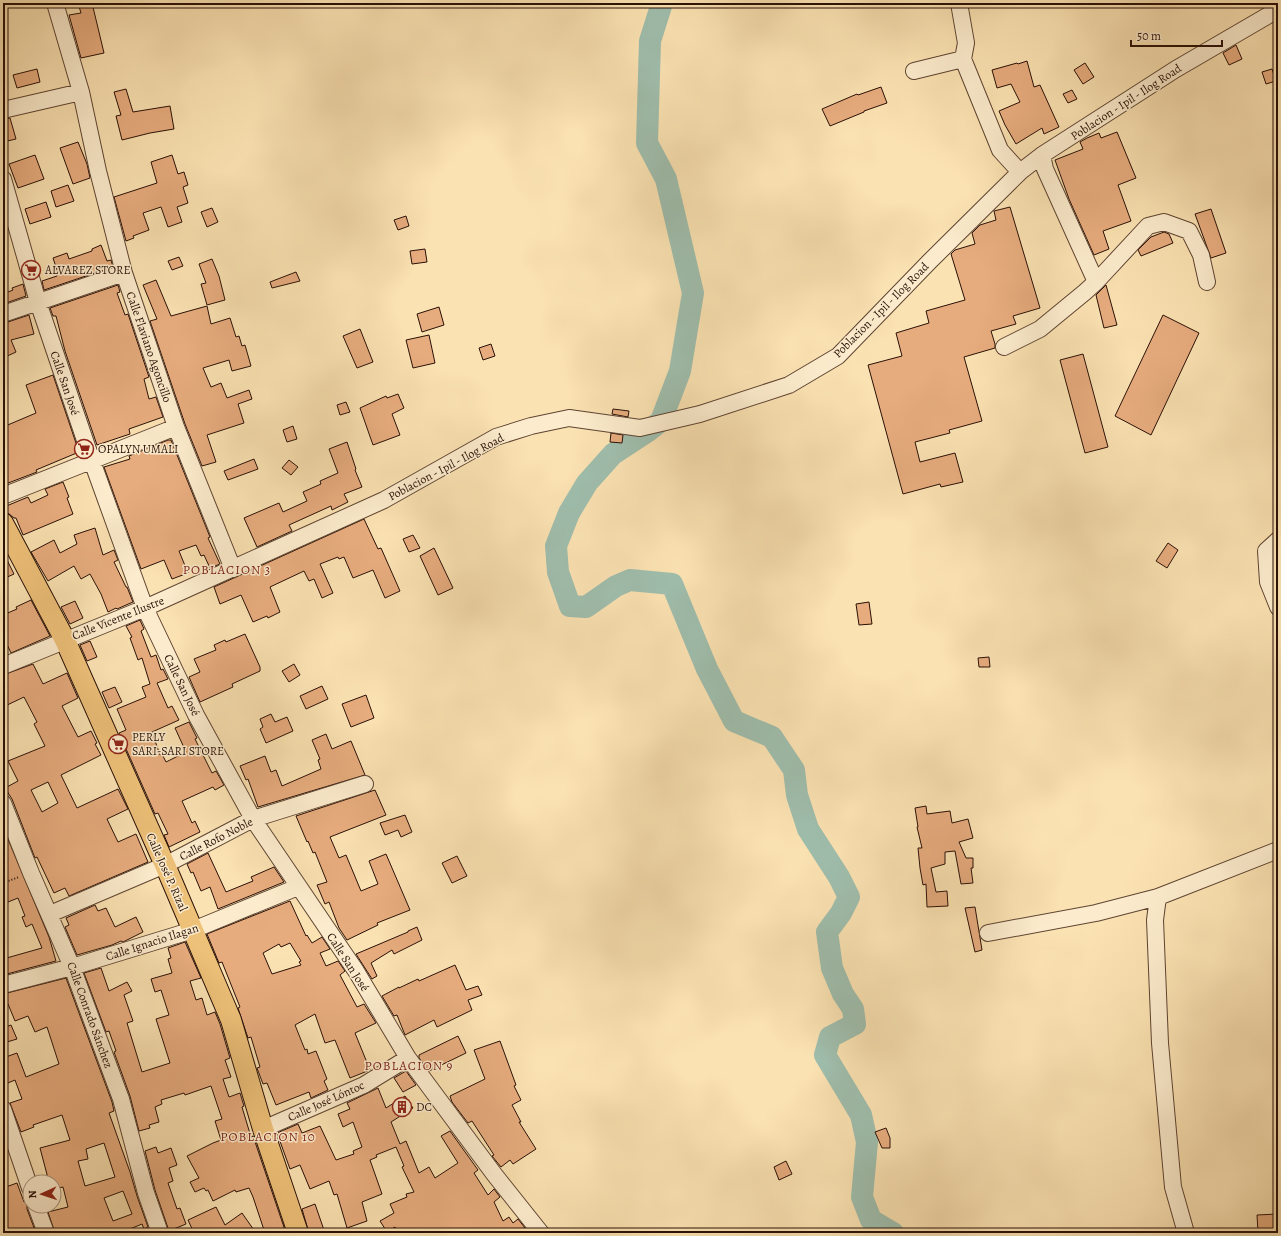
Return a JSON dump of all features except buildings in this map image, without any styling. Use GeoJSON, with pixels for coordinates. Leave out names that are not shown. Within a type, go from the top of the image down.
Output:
{"type":"FeatureCollection","features":[{"type":"Feature","properties":{"kind":"main road","name":"Calle José P. Rizal"},"geometry":{"type":"LineString","coordinates":[[3,523],[64,640],[165,866],[231,1020],[263,1129],[298,1233]]}},
{"type":"Feature","properties":{"kind":"street","name":"Calle Flaviano Agoncillo"},"geometry":{"type":"LineString","coordinates":[[55,3],[81,92],[98,171],[124,273],[176,427],[233,569]]}},
{"type":"Feature","properties":{"kind":"street"},"geometry":{"type":"LineString","coordinates":[[959,3],[966,43],[963,60],[1000,150],[1020,172]]}},
{"type":"Feature","properties":{"kind":"street","name":"Poblacion - Ipil - Ilog Road"},"geometry":{"type":"LineString","coordinates":[[233,569],[384,500],[496,437],[531,426],[569,418],[640,428],[700,414],[789,385],[838,356],[930,261],[1020,172],[1042,155],[1176,69],[1274,12],[1278,12]]}},
{"type":"Feature","properties":{"kind":"street"},"geometry":{"type":"LineString","coordinates":[[914,71],[963,60]]}},
{"type":"Feature","properties":{"kind":"street"},"geometry":{"type":"LineString","coordinates":[[3,110],[81,92]]}},
{"type":"Feature","properties":{"kind":"street"},"geometry":{"type":"LineString","coordinates":[[1042,155],[1045,169],[1096,282]]}},
{"type":"Feature","properties":{"kind":"street","name":"Calle San José"},"geometry":{"type":"LineString","coordinates":[[3,179],[9,222],[92,461],[145,608],[196,715],[253,819],[356,971],[408,1058],[494,1174],[541,1233]]}},
{"type":"Feature","properties":{"kind":"street"},"geometry":{"type":"LineString","coordinates":[[1004,347],[1040,328],[1085,292],[1148,226],[1164,222],[1189,231],[1201,255],[1207,282]]}},
{"type":"Feature","properties":{"kind":"street"},"geometry":{"type":"LineString","coordinates":[[3,314],[124,273]]}},
{"type":"Feature","properties":{"kind":"street"},"geometry":{"type":"LineString","coordinates":[[3,496],[176,427]]}},
{"type":"Feature","properties":{"kind":"street"},"geometry":{"type":"LineString","coordinates":[[1278,540],[1266,551],[1268,582],[1278,607]]}},
{"type":"Feature","properties":{"kind":"street","name":"Calle Vicente Ilustre"},"geometry":{"type":"LineString","coordinates":[[3,666],[145,608],[233,569]]}},
{"type":"Feature","properties":{"kind":"street","name":"Calle Rofo Noble"},"geometry":{"type":"LineString","coordinates":[[50,914],[165,866],[253,819],[365,784]]}},
{"type":"Feature","properties":{"kind":"street","name":"Calle Conrado Sánchez"},"geometry":{"type":"LineString","coordinates":[[3,803],[72,967],[121,1099],[146,1193],[160,1233]]}},
{"type":"Feature","properties":{"kind":"street"},"geometry":{"type":"LineString","coordinates":[[988,933],[1096,913],[1158,897],[1278,850]]}},
{"type":"Feature","properties":{"kind":"street","name":"Calle Ignacio Ilagan"},"geometry":{"type":"LineString","coordinates":[[3,985],[72,967],[193,930],[298,887]]}},
{"type":"Feature","properties":{"kind":"street"},"geometry":{"type":"LineString","coordinates":[[1158,897],[1155,920],[1161,1050],[1173,1187],[1186,1233]]}},
{"type":"Feature","properties":{"kind":"street","name":"Calle José Lóntoc"},"geometry":{"type":"LineString","coordinates":[[263,1129],[364,1085],[408,1058]]}},
{"type":"Feature","properties":{"kind":"street"},"geometry":{"type":"LineString","coordinates":[[3,1109],[25,1174]]}},
{"type":"Feature","properties":{"kind":"street"},"geometry":{"type":"LineString","coordinates":[[39,1214],[46,1233]]}},
{"type":"Feature","properties":{"kind":"waterway"},"geometry":{"type":"LineString","coordinates":[[662,3],[650,41],[647,143],[666,179],[693,293],[680,371],[661,421],[613,454],[587,483],[569,513],[556,546],[558,572],[570,606],[586,607],[616,586],[630,580],[672,584],[707,669],[734,721],[772,737],[794,770],[797,795],[808,829],[839,877],[849,897],[841,913],[827,932],[832,968],[843,994],[853,1009],[855,1024],[830,1037],[825,1055],[861,1115],[867,1142],[862,1197],[871,1220],[893,1233]]}},
{"type":"Feature","properties":{"kind":"place","name":"ALVAREZ STORE"},"geometry":{"type":"Point","coordinates":[31,270]}},
{"type":"Feature","properties":{"kind":"place","name":"OPALYN UMALI"},"geometry":{"type":"Point","coordinates":[84,449]}},
{"type":"Feature","properties":{"kind":"place","name":"PERLY SARI-SARI STORE"},"geometry":{"type":"Point","coordinates":[118,744]}},
{"type":"Feature","properties":{"kind":"place","name":"DC"},"geometry":{"type":"Point","coordinates":[402,1107]}},
{"type":"Feature","properties":{"kind":"district","name":"POBLACION 3"},"geometry":{"type":"Point","coordinates":[227,569]}},
{"type":"Feature","properties":{"kind":"district","name":"POBLACION 9"},"geometry":{"type":"Point","coordinates":[409,1065]}},
{"type":"Feature","properties":{"kind":"district","name":"POBLACION 10"},"geometry":{"type":"Point","coordinates":[268,1136]}}]}
